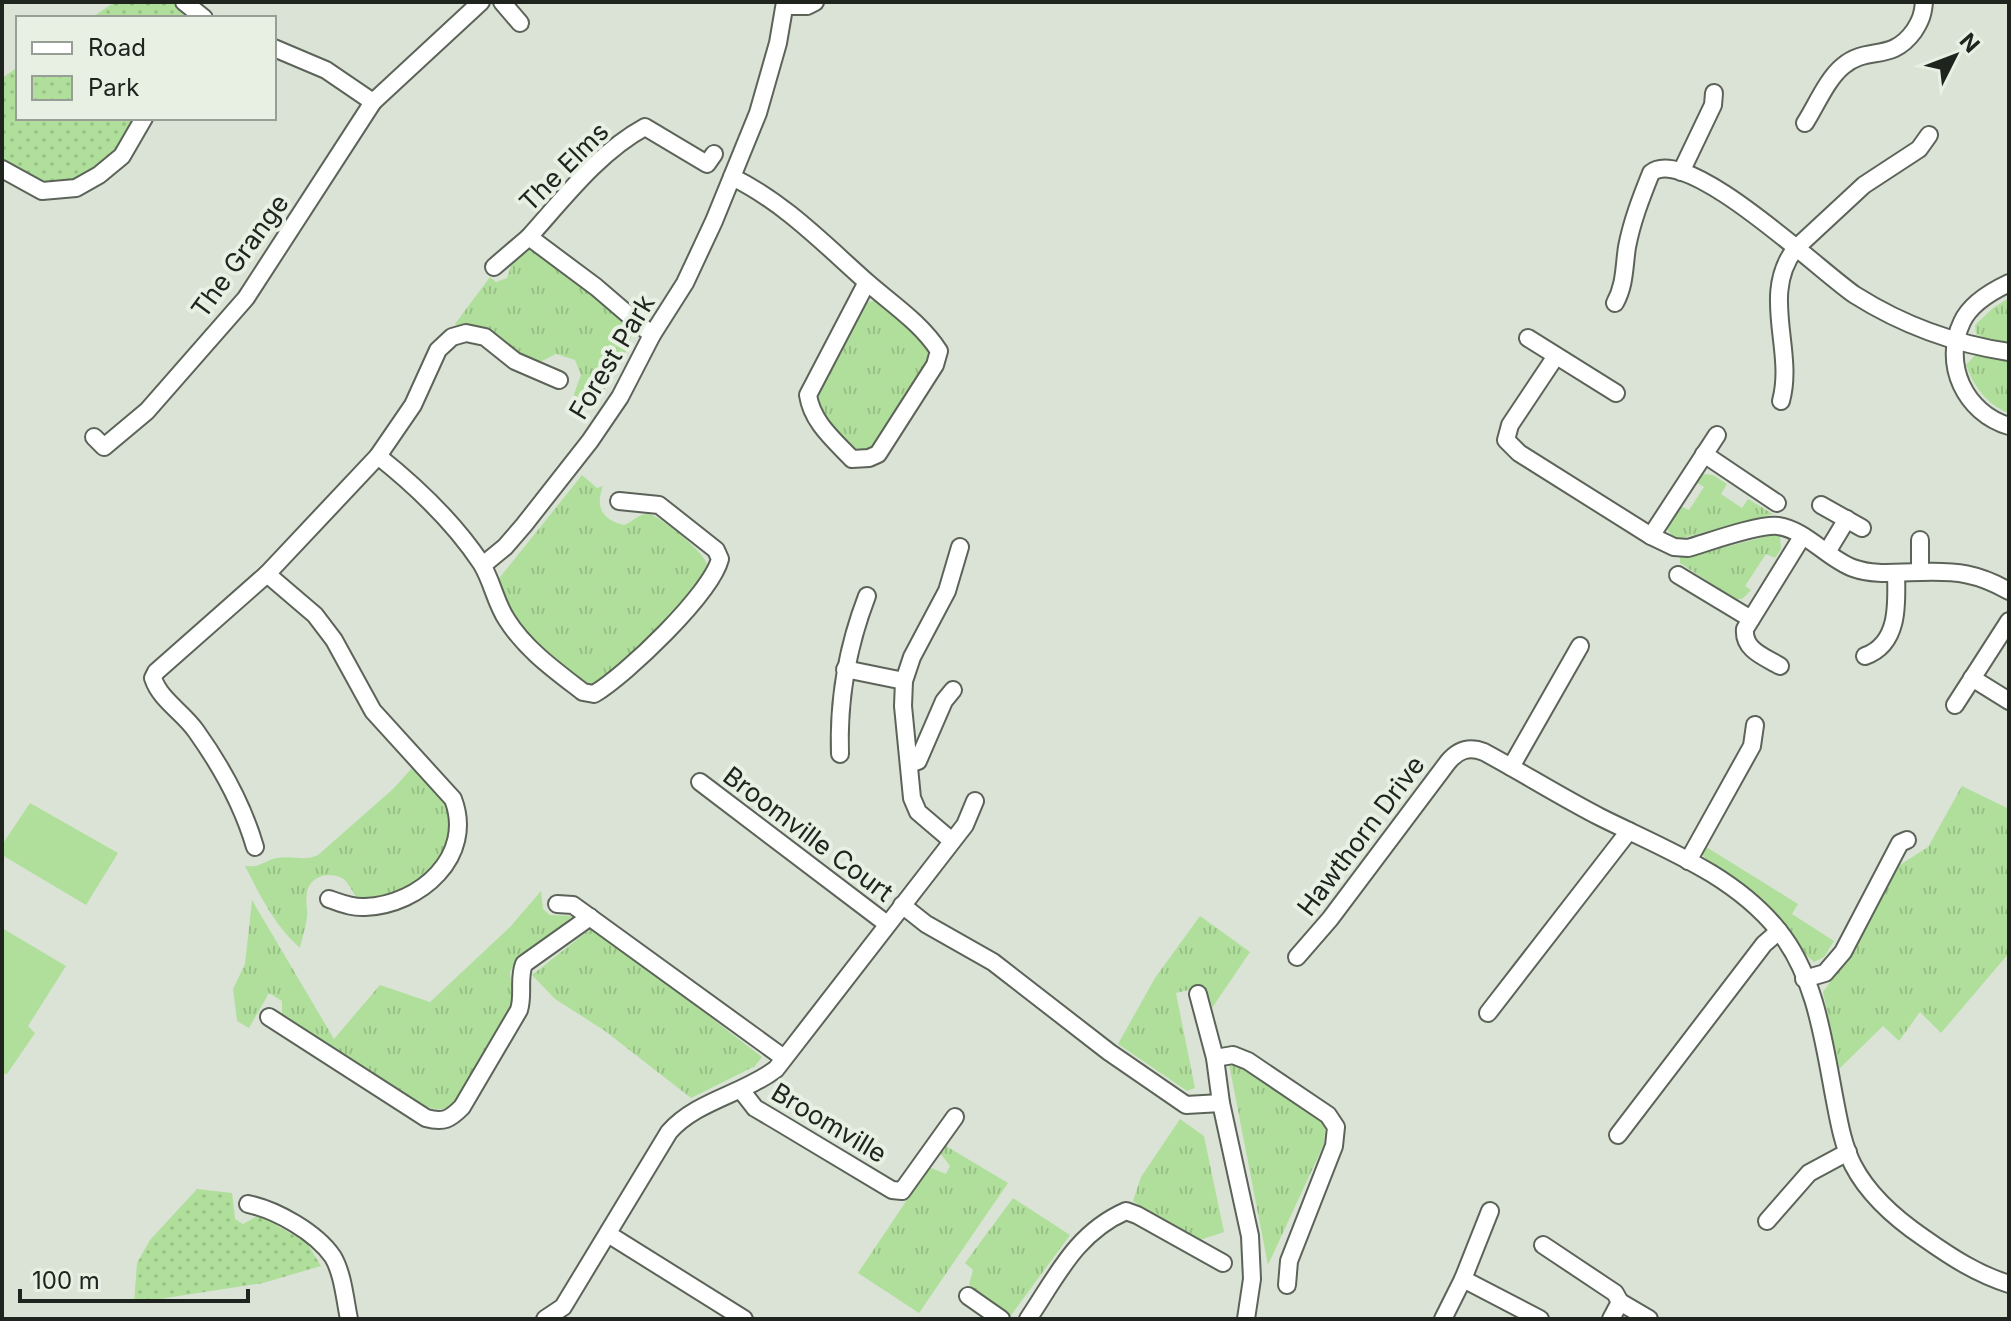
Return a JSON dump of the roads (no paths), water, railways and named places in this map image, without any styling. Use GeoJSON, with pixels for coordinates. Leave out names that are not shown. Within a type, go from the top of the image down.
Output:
{"type":"FeatureCollection","features":[{"type":"Feature","properties":{"kind":"street"},"geometry":{"type":"LineString","coordinates":[[184,2],[200,16]]}},
{"type":"Feature","properties":{"kind":"street","name":"The Grange"},"geometry":{"type":"LineString","coordinates":[[94,437],[104,447],[147,411],[246,298],[373,102],[481,2]]}},
{"type":"Feature","properties":{"kind":"street"},"geometry":{"type":"LineString","coordinates":[[502,2],[520,23]]}},
{"type":"Feature","properties":{"kind":"street"},"geometry":{"type":"LineString","coordinates":[[785,4],[807,6],[815,2]]}},
{"type":"Feature","properties":{"kind":"street"},"geometry":{"type":"LineString","coordinates":[[1805,123],[1842,66],[1855,58],[1898,48],[1908,39],[1923,17],[1924,2]]}},
{"type":"Feature","properties":{"kind":"street","name":"Forest Park"},"geometry":{"type":"LineString","coordinates":[[483,565],[515,536],[590,441],[620,397],[652,335],[685,283],[732,177],[768,82],[785,4]]}},
{"type":"Feature","properties":{"kind":"street"},"geometry":{"type":"LineString","coordinates":[[276,49],[326,70],[373,102]]}},
{"type":"Feature","properties":{"kind":"street"},"geometry":{"type":"LineString","coordinates":[[1681,172],[1713,105],[1714,93]]}},
{"type":"Feature","properties":{"kind":"street"},"geometry":{"type":"LineString","coordinates":[[2,169],[42,191],[76,188],[99,175],[122,156],[143,120]]}},
{"type":"Feature","properties":{"kind":"street","name":"The Elms"},"geometry":{"type":"LineString","coordinates":[[494,267],[529,237],[595,166],[627,137],[645,127],[707,164],[714,154]]}},
{"type":"Feature","properties":{"kind":"street"},"geometry":{"type":"LineString","coordinates":[[1781,401],[1785,386],[1777,312],[1786,260],[1864,185],[1919,149],[1929,135]]}},
{"type":"Feature","properties":{"kind":"street"},"geometry":{"type":"LineString","coordinates":[[1615,303],[1623,290],[1627,251],[1638,204],[1651,173],[1663,169],[1681,172],[1752,211],[1854,295],[1891,315],[1957,341],[2009,352]]}},
{"type":"Feature","properties":{"kind":"street"},"geometry":{"type":"LineString","coordinates":[[732,177],[754,187],[802,224],[919,327],[939,351],[935,365],[878,454],[852,459],[810,410],[808,395],[867,282]]}},
{"type":"Feature","properties":{"kind":"street","name":"The Elms"},"geometry":{"type":"LineString","coordinates":[[529,237],[596,287],[652,335]]}},
{"type":"Feature","properties":{"kind":"street"},"geometry":{"type":"LineString","coordinates":[[2009,283],[1984,297],[1961,323],[1954,360],[1963,390],[1984,414],[2009,426]]}},
{"type":"Feature","properties":{"kind":"street"},"geometry":{"type":"LineString","coordinates":[[255,847],[242,807],[196,731],[161,694],[153,678],[156,672],[267,574],[378,456],[413,405],[438,350],[452,337],[466,333],[485,337],[515,361],[559,380]]}},
{"type":"Feature","properties":{"kind":"street"},"geometry":{"type":"LineString","coordinates":[[1528,338],[1616,393]]}},
{"type":"Feature","properties":{"kind":"street"},"geometry":{"type":"LineString","coordinates":[[1556,356],[1510,425],[1506,440],[1519,453],[1651,536],[1674,547],[1688,548],[1778,526],[1852,568],[1896,574],[1920,572],[1983,577],[2009,591]]}},
{"type":"Feature","properties":{"kind":"street"},"geometry":{"type":"LineString","coordinates":[[1651,536],[1717,435]]}},
{"type":"Feature","properties":{"kind":"street"},"geometry":{"type":"LineString","coordinates":[[1704,454],[1777,503]]}},
{"type":"Feature","properties":{"kind":"street"},"geometry":{"type":"LineString","coordinates":[[378,456],[414,485],[445,516],[483,565],[506,618],[518,635],[558,673],[583,692],[594,694],[612,682],[669,630],[720,559],[716,550],[659,505],[619,501]]}},
{"type":"Feature","properties":{"kind":"street"},"geometry":{"type":"LineString","coordinates":[[1821,505],[1854,524],[1827,552]]}},
{"type":"Feature","properties":{"kind":"street"},"geometry":{"type":"LineString","coordinates":[[1780,666],[1751,648],[1745,629],[1802,537]]}},
{"type":"Feature","properties":{"kind":"street"},"geometry":{"type":"LineString","coordinates":[[1920,540],[1920,572]]}},
{"type":"Feature","properties":{"kind":"street"},"geometry":{"type":"LineString","coordinates":[[952,841],[918,812],[912,798],[904,729],[904,681],[927,626],[947,591],[960,547]]}},
{"type":"Feature","properties":{"kind":"street"},"geometry":{"type":"LineString","coordinates":[[267,574],[315,615],[340,649],[373,711],[453,799],[459,815],[454,853],[441,872],[417,891],[369,907],[351,907],[329,899]]}},
{"type":"Feature","properties":{"kind":"street"},"geometry":{"type":"LineString","coordinates":[[1865,656],[1884,644],[1891,632],[1896,574]]}},
{"type":"Feature","properties":{"kind":"street"},"geometry":{"type":"LineString","coordinates":[[1678,575],[1751,619]]}},
{"type":"Feature","properties":{"kind":"street"},"geometry":{"type":"LineString","coordinates":[[840,754],[839,719],[845,669],[867,596]]}},
{"type":"Feature","properties":{"kind":"street"},"geometry":{"type":"LineString","coordinates":[[1955,705],[2009,621]]}},
{"type":"Feature","properties":{"kind":"street"},"geometry":{"type":"LineString","coordinates":[[1511,767],[1580,646]]}},
{"type":"Feature","properties":{"kind":"street"},"geometry":{"type":"LineString","coordinates":[[845,669],[904,681]]}},
{"type":"Feature","properties":{"kind":"street"},"geometry":{"type":"LineString","coordinates":[[1972,678],[2009,701]]}},
{"type":"Feature","properties":{"kind":"street"},"geometry":{"type":"LineString","coordinates":[[909,764],[918,761],[944,701],[953,690]]}},
{"type":"Feature","properties":{"kind":"street"},"geometry":{"type":"LineString","coordinates":[[1688,861],[1752,746],[1755,725]]}},
{"type":"Feature","properties":{"kind":"street","name":"Hawthorn Drive"},"geometry":{"type":"LineString","coordinates":[[1297,957],[1330,919],[1454,755],[1474,748],[1688,861],[1746,899],[1779,931],[1817,1010],[1853,1166],[1890,1213],[1957,1261],[2009,1284]]}},
{"type":"Feature","properties":{"kind":"street","name":"Broomville Court"},"geometry":{"type":"LineString","coordinates":[[700,782],[887,924]]}},
{"type":"Feature","properties":{"kind":"street","name":"Broomville"},"geometry":{"type":"LineString","coordinates":[[545,1319],[563,1307],[677,1123],[687,1115],[766,1077],[784,1058],[965,825],[975,801]]}},
{"type":"Feature","properties":{"kind":"street"},"geometry":{"type":"LineString","coordinates":[[1488,1013],[1629,831]]}},
{"type":"Feature","properties":{"kind":"street"},"geometry":{"type":"LineString","coordinates":[[1804,979],[1825,973],[1843,952],[1900,843],[1907,840]]}},
{"type":"Feature","properties":{"kind":"street"},"geometry":{"type":"LineString","coordinates":[[557,904],[573,905],[784,1058]]}},
{"type":"Feature","properties":{"kind":"street"},"geometry":{"type":"LineString","coordinates":[[902,905],[926,924],[993,962],[1109,1052],[1186,1105],[1221,1103]]}},
{"type":"Feature","properties":{"kind":"street"},"geometry":{"type":"LineString","coordinates":[[269,1017],[426,1118],[440,1122],[451,1118],[462,1107],[519,1010],[522,1000],[520,975],[524,964],[590,917]]}},
{"type":"Feature","properties":{"kind":"street"},"geometry":{"type":"LineString","coordinates":[[1618,1135],[1764,944],[1779,931]]}},
{"type":"Feature","properties":{"kind":"street"},"geometry":{"type":"LineString","coordinates":[[1198,994],[1215,1058],[1221,1103],[1250,1236],[1252,1279],[1246,1319]]}},
{"type":"Feature","properties":{"kind":"street"},"geometry":{"type":"LineString","coordinates":[[1215,1058],[1233,1055],[1248,1061],[1328,1115],[1336,1127],[1334,1146],[1289,1261],[1287,1285]]}},
{"type":"Feature","properties":{"kind":"street","name":"Broomville"},"geometry":{"type":"LineString","coordinates":[[741,1090],[755,1108],[892,1190],[902,1191],[909,1184],[955,1117]]}},
{"type":"Feature","properties":{"kind":"street"},"geometry":{"type":"LineString","coordinates":[[1767,1221],[1809,1173],[1848,1152]]}},
{"type":"Feature","properties":{"kind":"street"},"geometry":{"type":"LineString","coordinates":[[248,1204],[265,1208],[320,1243],[337,1267],[349,1319]]}},
{"type":"Feature","properties":{"kind":"street"},"geometry":{"type":"LineString","coordinates":[[1028,1319],[1080,1242],[1104,1221],[1126,1211],[1223,1263]]}},
{"type":"Feature","properties":{"kind":"street"},"geometry":{"type":"LineString","coordinates":[[1443,1319],[1490,1211]]}},
{"type":"Feature","properties":{"kind":"street"},"geometry":{"type":"LineString","coordinates":[[608,1234],[744,1319]]}},
{"type":"Feature","properties":{"kind":"street"},"geometry":{"type":"LineString","coordinates":[[1543,1245],[1615,1293],[1620,1302],[1649,1319]]}},
{"type":"Feature","properties":{"kind":"street"},"geometry":{"type":"LineString","coordinates":[[1463,1279],[1540,1319]]}},
{"type":"Feature","properties":{"kind":"street"},"geometry":{"type":"LineString","coordinates":[[968,1296],[1001,1319]]}},
{"type":"Feature","properties":{"kind":"street"},"geometry":{"type":"LineString","coordinates":[[1611,1319],[1620,1302]]}}]}
